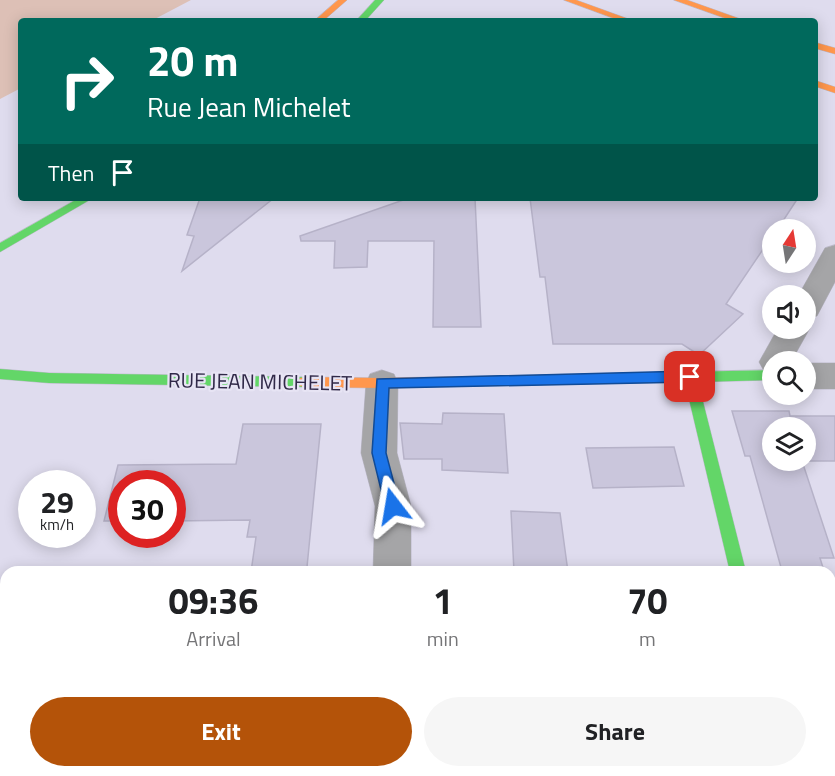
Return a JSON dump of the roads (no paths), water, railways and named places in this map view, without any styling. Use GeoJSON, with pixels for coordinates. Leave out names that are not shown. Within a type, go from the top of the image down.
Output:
{"type":"FeatureCollection","features":[{"type":"Feature","properties":{"kind":"street"},"geometry":{"type":"LineString","coordinates":[[322,18],[343,0]]}},
{"type":"Feature","properties":{"kind":"street"},"geometry":{"type":"LineString","coordinates":[[363,18],[380,0]]}},
{"type":"Feature","properties":{"kind":"street"},"geometry":{"type":"LineString","coordinates":[[568,0],[621,18]]}},
{"type":"Feature","properties":{"kind":"street"},"geometry":{"type":"LineString","coordinates":[[678,0],[733,18]]}},
{"type":"Feature","properties":{"kind":"street"},"geometry":{"type":"LineString","coordinates":[[818,46],[835,51]]}},
{"type":"Feature","properties":{"kind":"street"},"geometry":{"type":"LineString","coordinates":[[818,84],[835,90]]}},
{"type":"Feature","properties":{"kind":"street"},"geometry":{"type":"LineString","coordinates":[[0,248],[82,201]]}},
{"type":"Feature","properties":{"kind":"street"},"geometry":{"type":"LineString","coordinates":[[816,290],[835,255]]}},
{"type":"Feature","properties":{"kind":"street","name":"RUE JEAN MICHELET"},"geometry":{"type":"LineString","coordinates":[[0,374],[49,378],[382,383],[690,377],[762,370]]}},
{"type":"Feature","properties":{"kind":"street"},"geometry":{"type":"LineString","coordinates":[[816,376],[835,376]]}},
{"type":"Feature","properties":{"kind":"street"},"geometry":{"type":"LineString","coordinates":[[690,377],[737,566]]}},
{"type":"Feature","properties":{"kind":"street"},"geometry":{"type":"LineString","coordinates":[[382,383],[379,453],[393,506],[392,566]]}}]}
